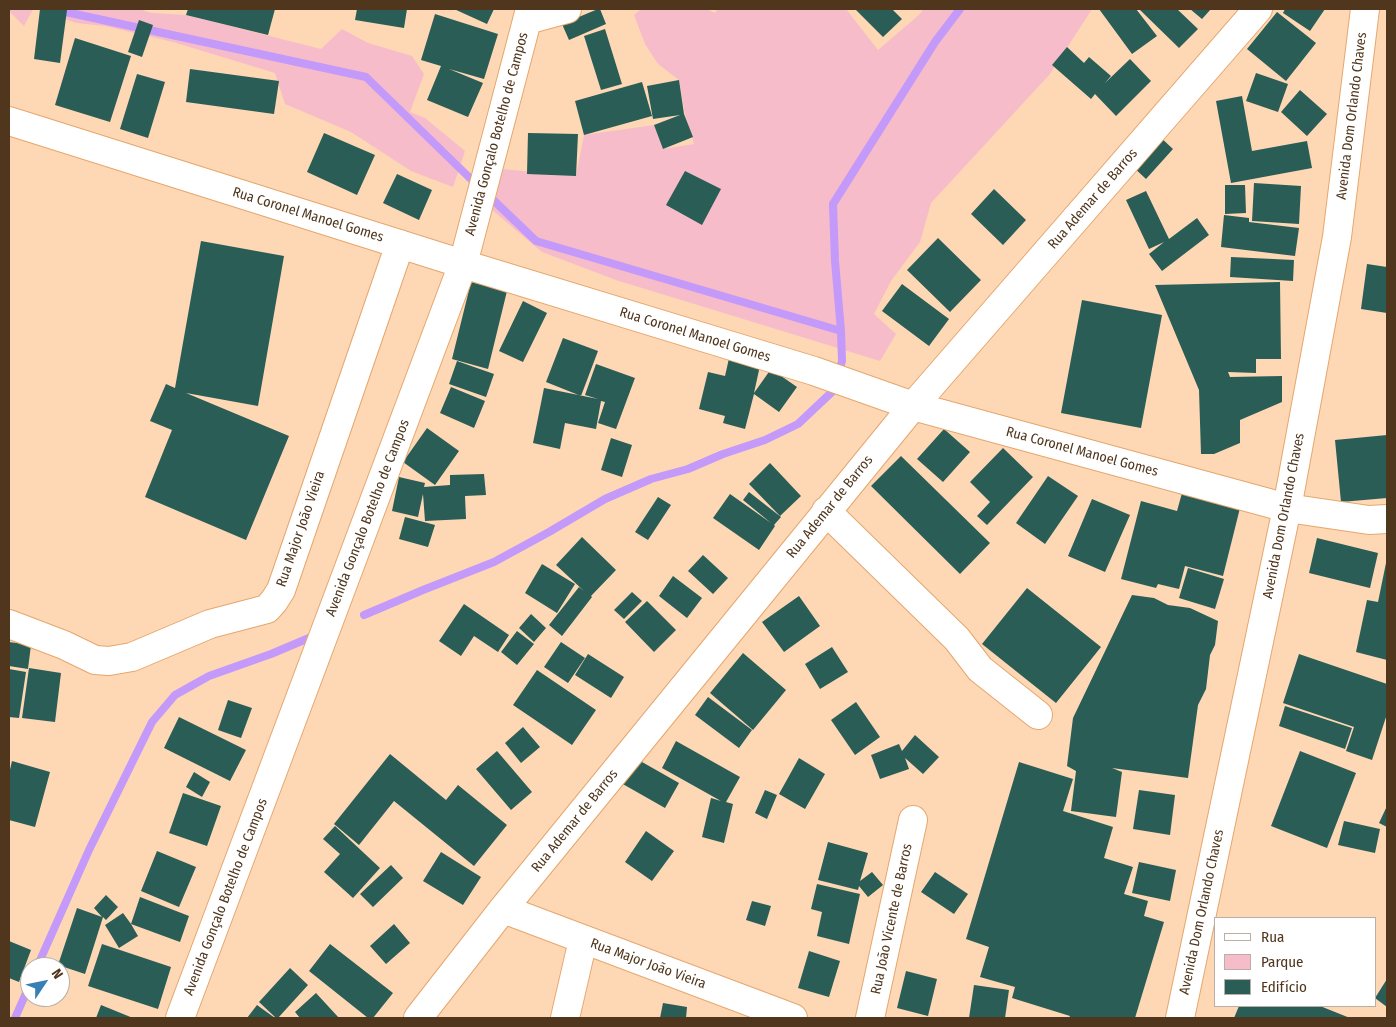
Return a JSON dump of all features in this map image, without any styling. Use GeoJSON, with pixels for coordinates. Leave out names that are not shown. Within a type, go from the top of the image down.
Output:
{"type":"FeatureCollection","features":[{"type":"Feature","properties":{"kind":"street"},"geometry":{"type":"LineString","coordinates":[[528,14],[567,9]]}},
{"type":"Feature","properties":{"kind":"street","name":"Rua Ademar de Barros"},"geometry":{"type":"LineString","coordinates":[[418,1018],[504,909],[913,406],[1258,9]]}},
{"type":"Feature","properties":{"kind":"street","name":"Avenida Dom Orlando Chaves"},"geometry":{"type":"LineString","coordinates":[[1180,1018],[1287,508],[1337,237],[1365,9]]}},
{"type":"Feature","properties":{"kind":"street","name":"Avenida Gonçalo Botelho de Campos"},"geometry":{"type":"LineString","coordinates":[[180,1018],[464,264],[528,14]]}},
{"type":"Feature","properties":{"kind":"street","name":"Rua Coronel Manoel Gomes"},"geometry":{"type":"LineString","coordinates":[[9,121],[814,372],[913,406],[1287,508],[1369,520],[1387,518]]}},
{"type":"Feature","properties":{"kind":"street","name":"Rua Major João Vieira"},"geometry":{"type":"LineString","coordinates":[[9,624],[64,645],[96,660],[109,661],[132,657],[210,624],[266,608],[274,601],[281,590],[400,244]]}},
{"type":"Feature","properties":{"kind":"street"},"geometry":{"type":"LineString","coordinates":[[826,511],[957,639],[980,669],[1038,715]]}},
{"type":"Feature","properties":{"kind":"street","name":"Rua João Vicente de Barros"},"geometry":{"type":"LineString","coordinates":[[870,1018],[913,820]]}},
{"type":"Feature","properties":{"kind":"street","name":"Rua Major João Vieira"},"geometry":{"type":"LineString","coordinates":[[504,909],[793,1018]]}},
{"type":"Feature","properties":{"kind":"street"},"geometry":{"type":"LineString","coordinates":[[565,1018],[583,940]]}},
{"type":"Feature","properties":{"kind":"green space"},"geometry":{"type":"Polygon","coordinates":[[[9,9],[33,9],[24,26],[9,9]]]}},
{"type":"Feature","properties":{"kind":"green space"},"geometry":{"type":"Polygon","coordinates":[[[37,9],[139,9],[152,13],[186,15],[321,49],[342,29],[368,43],[412,56],[424,74],[410,112],[425,118],[465,151],[453,187],[411,171],[351,132],[285,104],[275,73],[173,42],[105,26],[76,23],[37,9]]]}},
{"type":"Feature","properties":{"kind":"green space"},"geometry":{"type":"Polygon","coordinates":[[[641,9],[706,9],[715,13],[718,9],[846,9],[878,50],[920,14],[923,9],[1092,9],[1050,74],[931,203],[920,242],[891,281],[874,314],[896,334],[880,361],[616,280],[542,252],[491,209],[502,169],[576,176],[584,135],[654,125],[663,149],[694,144],[685,114],[679,80],[658,64],[645,44],[634,15],[641,9]]]}},
{"type":"Feature","properties":{"kind":"building"},"geometry":{"type":"Polygon","coordinates":[[[40,9],[67,10],[60,63],[34,59],[40,9]]]}},
{"type":"Feature","properties":{"kind":"building"},"geometry":{"type":"Polygon","coordinates":[[[188,9],[275,9],[268,35],[186,15],[188,9]]]}},
{"type":"Feature","properties":{"kind":"building"},"geometry":{"type":"Polygon","coordinates":[[[357,9],[407,9],[404,28],[355,20],[357,9]]]}},
{"type":"Feature","properties":{"kind":"building"},"geometry":{"type":"Polygon","coordinates":[[[454,9],[494,9],[487,24],[454,9]]]}},
{"type":"Feature","properties":{"kind":"building"},"geometry":{"type":"Polygon","coordinates":[[[600,9],[606,24],[569,40],[562,24],[600,9]]]}},
{"type":"Feature","properties":{"kind":"building"},"geometry":{"type":"Polygon","coordinates":[[[855,9],[892,9],[902,19],[883,37],[855,9]]]}},
{"type":"Feature","properties":{"kind":"building"},"geometry":{"type":"Polygon","coordinates":[[[1099,9],[1136,9],[1157,36],[1132,54],[1099,9]]]}},
{"type":"Feature","properties":{"kind":"building"},"geometry":{"type":"Polygon","coordinates":[[[1139,9],[1177,9],[1198,29],[1179,48],[1139,9]]]}},
{"type":"Feature","properties":{"kind":"building"},"geometry":{"type":"Polygon","coordinates":[[[1190,9],[1211,9],[1202,19],[1190,9]]]}},
{"type":"Feature","properties":{"kind":"building"},"geometry":{"type":"Polygon","coordinates":[[[1285,9],[1325,9],[1310,31],[1283,13],[1285,9]]]}},
{"type":"Feature","properties":{"kind":"building"},"geometry":{"type":"Polygon","coordinates":[[[1277,12],[1316,43],[1286,81],[1247,49],[1277,12]]]}},
{"type":"Feature","properties":{"kind":"building"},"geometry":{"type":"Polygon","coordinates":[[[435,14],[498,34],[484,79],[449,69],[483,83],[468,117],[427,100],[441,66],[421,60],[435,14]]]}},
{"type":"Feature","properties":{"kind":"building"},"geometry":{"type":"Polygon","coordinates":[[[139,20],[153,25],[142,57],[128,52],[139,20]]]}},
{"type":"Feature","properties":{"kind":"building"},"geometry":{"type":"Polygon","coordinates":[[[605,29],[622,84],[601,90],[584,36],[605,29]]]}},
{"type":"Feature","properties":{"kind":"building"},"geometry":{"type":"Polygon","coordinates":[[[75,38],[131,56],[110,122],[55,105],[75,38]]]}},
{"type":"Feature","properties":{"kind":"building"},"geometry":{"type":"Polygon","coordinates":[[[1067,47],[1084,63],[1089,57],[1111,76],[1105,83],[1130,59],[1151,81],[1116,116],[1095,94],[1091,99],[1052,65],[1067,47]]]}},
{"type":"Feature","properties":{"kind":"building"},"geometry":{"type":"Polygon","coordinates":[[[190,69],[279,81],[274,114],[186,102],[190,69]]]}},
{"type":"Feature","properties":{"kind":"building"},"geometry":{"type":"Polygon","coordinates":[[[1256,73],[1288,84],[1278,112],[1246,101],[1256,73]]]}},
{"type":"Feature","properties":{"kind":"building"},"geometry":{"type":"Polygon","coordinates":[[[137,74],[165,82],[148,138],[120,129],[137,74]]]}},
{"type":"Feature","properties":{"kind":"building"},"geometry":{"type":"Polygon","coordinates":[[[679,80],[684,114],[693,137],[663,149],[654,125],[680,115],[653,119],[647,86],[679,80]]]}},
{"type":"Feature","properties":{"kind":"building"},"geometry":{"type":"Polygon","coordinates":[[[642,82],[652,116],[584,135],[575,101],[642,82]]]}},
{"type":"Feature","properties":{"kind":"building"},"geometry":{"type":"Polygon","coordinates":[[[1300,90],[1327,114],[1307,136],[1281,112],[1300,90]]]}},
{"type":"Feature","properties":{"kind":"building"},"geometry":{"type":"Polygon","coordinates":[[[1242,96],[1252,151],[1307,141],[1312,168],[1231,183],[1216,101],[1242,96]]]}},
{"type":"Feature","properties":{"kind":"building"},"geometry":{"type":"Polygon","coordinates":[[[324,133],[375,155],[357,195],[307,172],[324,133]]]}},
{"type":"Feature","properties":{"kind":"building"},"geometry":{"type":"Polygon","coordinates":[[[528,133],[578,134],[576,176],[527,174],[528,133]]]}},
{"type":"Feature","properties":{"kind":"building"},"geometry":{"type":"Polygon","coordinates":[[[1158,135],[1173,149],[1146,179],[1130,164],[1158,135]]]}},
{"type":"Feature","properties":{"kind":"building"},"geometry":{"type":"Polygon","coordinates":[[[685,171],[721,189],[702,225],[666,205],[685,171]]]}},
{"type":"Feature","properties":{"kind":"building"},"geometry":{"type":"Polygon","coordinates":[[[397,174],[432,190],[419,220],[383,203],[397,174]]]}},
{"type":"Feature","properties":{"kind":"building"},"geometry":{"type":"Polygon","coordinates":[[[1254,183],[1301,186],[1299,224],[1252,221],[1254,183]]]}},
{"type":"Feature","properties":{"kind":"building"},"geometry":{"type":"Polygon","coordinates":[[[1225,185],[1245,185],[1246,213],[1225,214],[1225,185]]]}},
{"type":"Feature","properties":{"kind":"building"},"geometry":{"type":"Polygon","coordinates":[[[994,189],[1026,220],[1003,245],[971,214],[994,189]]]}},
{"type":"Feature","properties":{"kind":"building"},"geometry":{"type":"Polygon","coordinates":[[[1146,191],[1169,239],[1197,218],[1209,235],[1162,271],[1149,254],[1164,242],[1149,249],[1126,200],[1146,191]]]}},
{"type":"Feature","properties":{"kind":"building"},"geometry":{"type":"Polygon","coordinates":[[[1224,215],[1249,218],[1249,222],[1299,228],[1295,256],[1221,247],[1224,215]]]}},
{"type":"Feature","properties":{"kind":"building"},"geometry":{"type":"Polygon","coordinates":[[[938,238],[981,280],[950,312],[907,270],[938,238]]]}},
{"type":"Feature","properties":{"kind":"building"},"geometry":{"type":"Polygon","coordinates":[[[201,241],[284,256],[258,406],[186,393],[289,436],[246,540],[145,497],[172,430],[150,421],[166,384],[175,388],[201,241]]]}},
{"type":"Feature","properties":{"kind":"building"},"geometry":{"type":"Polygon","coordinates":[[[1231,257],[1294,260],[1293,281],[1230,277],[1231,257]]]}},
{"type":"Feature","properties":{"kind":"building"},"geometry":{"type":"Polygon","coordinates":[[[1367,264],[1387,267],[1387,313],[1361,309],[1367,264]]]}},
{"type":"Feature","properties":{"kind":"building"},"geometry":{"type":"Polygon","coordinates":[[[471,282],[507,291],[488,369],[452,359],[471,282]]]}},
{"type":"Feature","properties":{"kind":"building"},"geometry":{"type":"Polygon","coordinates":[[[1280,282],[1281,359],[1256,359],[1256,373],[1228,372],[1230,377],[1282,376],[1282,402],[1240,420],[1240,443],[1214,454],[1201,454],[1199,390],[1155,285],[1280,282]]]}},
{"type":"Feature","properties":{"kind":"building"},"geometry":{"type":"Polygon","coordinates":[[[902,284],[949,319],[929,346],[882,311],[902,284]]]}},
{"type":"Feature","properties":{"kind":"building"},"geometry":{"type":"Polygon","coordinates":[[[1082,300],[1162,315],[1141,428],[1061,413],[1082,300]]]}},
{"type":"Feature","properties":{"kind":"building"},"geometry":{"type":"Polygon","coordinates":[[[523,301],[547,313],[523,362],[499,351],[523,301]]]}},
{"type":"Feature","properties":{"kind":"building"},"geometry":{"type":"Polygon","coordinates":[[[563,338],[598,351],[581,396],[546,382],[563,338]]]}},
{"type":"Feature","properties":{"kind":"building"},"geometry":{"type":"Polygon","coordinates":[[[730,354],[761,361],[754,393],[771,369],[797,387],[779,412],[754,394],[745,429],[723,423],[725,416],[699,409],[708,372],[725,376],[730,354]]]}},
{"type":"Feature","properties":{"kind":"building"},"geometry":{"type":"Polygon","coordinates":[[[457,361],[494,374],[486,397],[449,384],[457,361]]]}},
{"type":"Feature","properties":{"kind":"building"},"geometry":{"type":"Polygon","coordinates":[[[596,364],[635,378],[616,429],[598,423],[605,402],[601,401],[596,429],[565,423],[560,449],[533,443],[544,388],[598,399],[585,395],[596,364]]]}},
{"type":"Feature","properties":{"kind":"building"},"geometry":{"type":"Polygon","coordinates":[[[451,387],[485,401],[474,428],[440,413],[451,387]]]}},
{"type":"Feature","properties":{"kind":"building"},"geometry":{"type":"Polygon","coordinates":[[[427,428],[459,451],[435,485],[403,462],[427,428]]]}},
{"type":"Feature","properties":{"kind":"building"},"geometry":{"type":"Polygon","coordinates":[[[944,429],[970,452],[943,482],[917,459],[944,429]]]}},
{"type":"Feature","properties":{"kind":"building"},"geometry":{"type":"Polygon","coordinates":[[[1387,435],[1387,498],[1341,502],[1335,440],[1387,435]]]}},
{"type":"Feature","properties":{"kind":"building"},"geometry":{"type":"Polygon","coordinates":[[[611,438],[632,445],[622,477],[601,470],[611,438]]]}},
{"type":"Feature","properties":{"kind":"building"},"geometry":{"type":"Polygon","coordinates":[[[1003,448],[1033,477],[987,525],[977,516],[990,502],[970,482],[1003,448]]]}},
{"type":"Feature","properties":{"kind":"building"},"geometry":{"type":"Polygon","coordinates":[[[901,456],[990,543],[960,574],[871,486],[901,456]]]}},
{"type":"Feature","properties":{"kind":"building"},"geometry":{"type":"Polygon","coordinates":[[[770,463],[801,496],[780,516],[749,484],[770,463]]]}},
{"type":"Feature","properties":{"kind":"building"},"geometry":{"type":"Polygon","coordinates":[[[484,474],[486,495],[465,496],[466,519],[425,521],[423,494],[418,517],[392,511],[399,477],[425,483],[424,487],[450,485],[450,475],[484,474]]]}},
{"type":"Feature","properties":{"kind":"building"},"geometry":{"type":"Polygon","coordinates":[[[1048,476],[1078,496],[1045,544],[1016,523],[1048,476]]]}},
{"type":"Feature","properties":{"kind":"building"},"geometry":{"type":"Polygon","coordinates":[[[749,492],[781,517],[759,550],[713,518],[730,494],[771,523],[743,500],[749,492]]]}},
{"type":"Feature","properties":{"kind":"building"},"geometry":{"type":"Polygon","coordinates":[[[1182,493],[1240,508],[1223,576],[1185,566],[1179,589],[1158,584],[1156,588],[1121,579],[1141,501],[1177,511],[1182,493]]]}},
{"type":"Feature","properties":{"kind":"building"},"geometry":{"type":"Polygon","coordinates":[[[658,497],[671,505],[648,540],[635,532],[658,497]]]}},
{"type":"Feature","properties":{"kind":"building"},"geometry":{"type":"Polygon","coordinates":[[[1092,499],[1130,515],[1105,572],[1068,556],[1092,499]]]}},
{"type":"Feature","properties":{"kind":"building"},"geometry":{"type":"Polygon","coordinates":[[[405,517],[435,525],[428,547],[399,539],[405,517]]]}},
{"type":"Feature","properties":{"kind":"building"},"geometry":{"type":"Polygon","coordinates":[[[582,537],[616,570],[591,596],[562,636],[549,625],[579,587],[584,591],[556,565],[582,537]]]}},
{"type":"Feature","properties":{"kind":"building"},"geometry":{"type":"Polygon","coordinates":[[[1317,538],[1378,553],[1370,588],[1309,573],[1317,538]]]}},
{"type":"Feature","properties":{"kind":"building"},"geometry":{"type":"Polygon","coordinates":[[[703,555],[728,578],[713,594],[688,571],[703,555]]]}},
{"type":"Feature","properties":{"kind":"building"},"geometry":{"type":"Polygon","coordinates":[[[1386,563],[1387,660],[1356,652],[1367,600],[1378,602],[1386,563]]]}},
{"type":"Feature","properties":{"kind":"building"},"geometry":{"type":"Polygon","coordinates":[[[542,564],[575,584],[557,613],[525,593],[542,564]]]}},
{"type":"Feature","properties":{"kind":"building"},"geometry":{"type":"Polygon","coordinates":[[[1188,568],[1224,579],[1215,609],[1179,598],[1188,568]]]}},
{"type":"Feature","properties":{"kind":"building"},"geometry":{"type":"Polygon","coordinates":[[[673,576],[702,598],[687,618],[659,596],[673,576]]]}},
{"type":"Feature","properties":{"kind":"building"},"geometry":{"type":"Polygon","coordinates":[[[1027,588],[1101,647],[1056,703],[982,644],[1027,588]]]}},
{"type":"Feature","properties":{"kind":"building"},"geometry":{"type":"Polygon","coordinates":[[[632,592],[642,601],[624,619],[614,610],[632,592]]]}},
{"type":"Feature","properties":{"kind":"building"},"geometry":{"type":"Polygon","coordinates":[[[1132,595],[1154,598],[1168,605],[1190,608],[1218,621],[1215,645],[1210,655],[1206,689],[1198,705],[1188,778],[1112,768],[1122,772],[1116,817],[1071,811],[1076,771],[1067,766],[1073,718],[1132,595]]]}},
{"type":"Feature","properties":{"kind":"building"},"geometry":{"type":"Polygon","coordinates":[[[799,596],[820,626],[784,652],[762,622],[799,596]]]}},
{"type":"Feature","properties":{"kind":"building"},"geometry":{"type":"Polygon","coordinates":[[[647,601],[676,630],[654,652],[625,622],[647,601]]]}},
{"type":"Feature","properties":{"kind":"building"},"geometry":{"type":"Polygon","coordinates":[[[464,604],[509,635],[498,652],[474,636],[461,656],[439,641],[464,604]]]}},
{"type":"Feature","properties":{"kind":"building"},"geometry":{"type":"Polygon","coordinates":[[[531,614],[546,628],[534,642],[519,628],[531,614]]]}},
{"type":"Feature","properties":{"kind":"building"},"geometry":{"type":"Polygon","coordinates":[[[517,631],[534,644],[517,665],[501,652],[517,631]]]}},
{"type":"Feature","properties":{"kind":"building"},"geometry":{"type":"Polygon","coordinates":[[[9,642],[31,645],[28,669],[9,666],[9,642]]]}},
{"type":"Feature","properties":{"kind":"building"},"geometry":{"type":"Polygon","coordinates":[[[561,642],[585,658],[568,683],[544,667],[561,642]]]}},
{"type":"Feature","properties":{"kind":"building"},"geometry":{"type":"Polygon","coordinates":[[[832,647],[848,672],[820,689],[805,664],[832,647]]]}},
{"type":"Feature","properties":{"kind":"building"},"geometry":{"type":"Polygon","coordinates":[[[743,653],[786,690],[753,730],[710,693],[743,653]]]}},
{"type":"Feature","properties":{"kind":"building"},"geometry":{"type":"Polygon","coordinates":[[[588,654],[624,677],[611,698],[575,675],[588,654]]]}},
{"type":"Feature","properties":{"kind":"building"},"geometry":{"type":"Polygon","coordinates":[[[1299,654],[1387,684],[1387,714],[1372,760],[1346,751],[1354,727],[1283,703],[1299,654]]]}},
{"type":"Feature","properties":{"kind":"building"},"geometry":{"type":"Polygon","coordinates":[[[29,668],[61,673],[55,722],[22,718],[29,668]]]}},
{"type":"Feature","properties":{"kind":"building"},"geometry":{"type":"Polygon","coordinates":[[[9,669],[26,672],[19,718],[9,717],[9,669]]]}},
{"type":"Feature","properties":{"kind":"building"},"geometry":{"type":"Polygon","coordinates":[[[537,670],[596,710],[572,745],[513,705],[537,670]]]}},
{"type":"Feature","properties":{"kind":"building"},"geometry":{"type":"Polygon","coordinates":[[[708,697],[752,730],[739,748],[695,715],[708,697]]]}},
{"type":"Feature","properties":{"kind":"building"},"geometry":{"type":"Polygon","coordinates":[[[228,700],[252,708],[241,738],[218,730],[228,700]]]}},
{"type":"Feature","properties":{"kind":"building"},"geometry":{"type":"Polygon","coordinates":[[[856,702],[880,737],[855,755],[831,720],[856,702]]]}},
{"type":"Feature","properties":{"kind":"building"},"geometry":{"type":"Polygon","coordinates":[[[1285,706],[1352,728],[1345,749],[1279,726],[1285,706]]]}},
{"type":"Feature","properties":{"kind":"building"},"geometry":{"type":"Polygon","coordinates":[[[179,717],[246,750],[230,781],[164,748],[179,717]]]}},
{"type":"Feature","properties":{"kind":"building"},"geometry":{"type":"Polygon","coordinates":[[[523,727],[540,747],[521,763],[505,743],[523,727]]]}},
{"type":"Feature","properties":{"kind":"building"},"geometry":{"type":"Polygon","coordinates":[[[915,735],[939,757],[923,774],[905,758],[909,769],[880,779],[871,755],[899,744],[902,751],[915,735]]]}},
{"type":"Feature","properties":{"kind":"building"},"geometry":{"type":"Polygon","coordinates":[[[676,741],[740,777],[726,802],[733,804],[724,843],[702,837],[711,798],[721,801],[662,768],[676,741]]]}},
{"type":"Feature","properties":{"kind":"building"},"geometry":{"type":"Polygon","coordinates":[[[497,751],[532,792],[511,810],[476,769],[497,751]]]}},
{"type":"Feature","properties":{"kind":"building"},"geometry":{"type":"Polygon","coordinates":[[[1300,751],[1356,773],[1327,848],[1271,826],[1300,751]]]}},
{"type":"Feature","properties":{"kind":"building"},"geometry":{"type":"Polygon","coordinates":[[[390,754],[446,800],[458,785],[507,825],[474,866],[394,801],[359,845],[334,824],[390,754]]]}},
{"type":"Feature","properties":{"kind":"building"},"geometry":{"type":"Polygon","coordinates":[[[635,758],[679,783],[665,808],[621,783],[635,758]]]}},
{"type":"Feature","properties":{"kind":"building"},"geometry":{"type":"Polygon","coordinates":[[[799,758],[825,774],[805,809],[779,794],[799,758]]]}},
{"type":"Feature","properties":{"kind":"building"},"geometry":{"type":"Polygon","coordinates":[[[12,761],[50,772],[35,827],[9,820],[9,774],[12,761]]]}},
{"type":"Feature","properties":{"kind":"building"},"geometry":{"type":"Polygon","coordinates":[[[1019,762],[1073,779],[1063,811],[1113,827],[1104,858],[1133,867],[1124,894],[1148,901],[1144,916],[1164,922],[1135,1018],[1069,1018],[1070,1016],[1012,998],[1015,987],[980,977],[989,947],[966,939],[1019,762]]]}},
{"type":"Feature","properties":{"kind":"building"},"geometry":{"type":"Polygon","coordinates":[[[194,772],[210,782],[202,797],[186,787],[194,772]]]}},
{"type":"Feature","properties":{"kind":"building"},"geometry":{"type":"Polygon","coordinates":[[[765,790],[777,795],[767,819],[755,813],[765,790]]]}},
{"type":"Feature","properties":{"kind":"building"},"geometry":{"type":"Polygon","coordinates":[[[1139,790],[1175,795],[1170,835],[1133,829],[1139,790]]]}},
{"type":"Feature","properties":{"kind":"building"},"geometry":{"type":"Polygon","coordinates":[[[183,793],[221,806],[207,846],[169,833],[183,793]]]}},
{"type":"Feature","properties":{"kind":"building"},"geometry":{"type":"Polygon","coordinates":[[[1387,806],[1387,827],[1379,823],[1387,806]]]}},
{"type":"Feature","properties":{"kind":"building"},"geometry":{"type":"Polygon","coordinates":[[[1344,821],[1380,829],[1375,853],[1338,845],[1344,821]]]}},
{"type":"Feature","properties":{"kind":"building"},"geometry":{"type":"Polygon","coordinates":[[[335,826],[380,868],[353,898],[324,872],[340,854],[323,839],[335,826]]]}},
{"type":"Feature","properties":{"kind":"building"},"geometry":{"type":"Polygon","coordinates":[[[646,831],[674,851],[652,881],[625,862],[646,831]]]}},
{"type":"Feature","properties":{"kind":"building"},"geometry":{"type":"Polygon","coordinates":[[[828,842],[868,853],[860,881],[872,872],[883,885],[868,897],[859,886],[858,890],[818,880],[828,842]]]}},
{"type":"Feature","properties":{"kind":"building"},"geometry":{"type":"Polygon","coordinates":[[[157,851],[196,867],[179,907],[141,891],[157,851]]]}},
{"type":"Feature","properties":{"kind":"building"},"geometry":{"type":"Polygon","coordinates":[[[441,852],[481,877],[463,905],[423,881],[441,852]]]}},
{"type":"Feature","properties":{"kind":"building"},"geometry":{"type":"Polygon","coordinates":[[[1139,862],[1176,870],[1170,901],[1132,893],[1139,862]]]}},
{"type":"Feature","properties":{"kind":"building"},"geometry":{"type":"Polygon","coordinates":[[[391,865],[403,878],[373,907],[360,894],[391,865]]]}},
{"type":"Feature","properties":{"kind":"building"},"geometry":{"type":"Polygon","coordinates":[[[935,872],[968,894],[954,914],[921,892],[935,872]]]}},
{"type":"Feature","properties":{"kind":"building"},"geometry":{"type":"Polygon","coordinates":[[[817,884],[860,894],[849,944],[817,936],[822,912],[811,909],[817,884]]]}},
{"type":"Feature","properties":{"kind":"building"},"geometry":{"type":"Polygon","coordinates":[[[106,895],[118,907],[106,920],[103,917],[85,974],[70,969],[70,957],[61,957],[77,908],[102,917],[94,908],[106,895]]]}},
{"type":"Feature","properties":{"kind":"building"},"geometry":{"type":"Polygon","coordinates":[[[140,897],[189,916],[180,942],[131,924],[140,897]]]}},
{"type":"Feature","properties":{"kind":"building"},"geometry":{"type":"Polygon","coordinates":[[[752,901],[771,906],[765,926],[746,920],[752,901]]]}},
{"type":"Feature","properties":{"kind":"building"},"geometry":{"type":"Polygon","coordinates":[[[123,913],[138,936],[119,948],[105,925],[123,913]]]}},
{"type":"Feature","properties":{"kind":"building"},"geometry":{"type":"Polygon","coordinates":[[[394,924],[410,943],[386,964],[370,946],[394,924]]]}},
{"type":"Feature","properties":{"kind":"building"},"geometry":{"type":"Polygon","coordinates":[[[9,941],[31,950],[28,957],[20,957],[19,982],[9,978],[9,941]]]}},
{"type":"Feature","properties":{"kind":"building"},"geometry":{"type":"Polygon","coordinates":[[[102,944],[171,967],[158,1009],[88,986],[102,944]]]}},
{"type":"Feature","properties":{"kind":"building"},"geometry":{"type":"Polygon","coordinates":[[[330,944],[393,993],[373,1018],[368,1018],[309,971],[330,944]]]}},
{"type":"Feature","properties":{"kind":"building"},"geometry":{"type":"Polygon","coordinates":[[[809,951],[840,961],[829,997],[798,988],[809,951]]]}},
{"type":"Feature","properties":{"kind":"building"},"geometry":{"type":"Polygon","coordinates":[[[290,968],[308,985],[276,1018],[259,1002],[290,968]]]}},
{"type":"Feature","properties":{"kind":"building"},"geometry":{"type":"Polygon","coordinates":[[[906,971],[937,979],[928,1016],[897,1008],[906,971]]]}},
{"type":"Feature","properties":{"kind":"building"},"geometry":{"type":"Polygon","coordinates":[[[1387,979],[1387,1007],[1376,999],[1387,979]]]}},
{"type":"Feature","properties":{"kind":"building"},"geometry":{"type":"Polygon","coordinates":[[[974,985],[1009,990],[1005,1018],[969,1018],[974,985]]]}},
{"type":"Feature","properties":{"kind":"building"},"geometry":{"type":"Polygon","coordinates":[[[316,993],[339,1018],[300,1018],[295,1012],[316,993]]]}},
{"type":"Feature","properties":{"kind":"building"},"geometry":{"type":"Polygon","coordinates":[[[663,1003],[687,1007],[686,1018],[660,1018],[663,1003]]]}},
{"type":"Feature","properties":{"kind":"building"},"geometry":{"type":"Polygon","coordinates":[[[101,1005],[133,1018],[96,1018],[101,1005]]]}},
{"type":"Feature","properties":{"kind":"building"},"geometry":{"type":"Polygon","coordinates":[[[257,1005],[275,1018],[247,1018],[257,1005]]]}},
{"type":"Feature","properties":{"kind":"building"},"geometry":{"type":"Polygon","coordinates":[[[1239,1007],[1322,1007],[1350,1018],[1234,1018],[1239,1007]]]}},
{"type":"Feature","properties":{"kind":"waterway"},"geometry":{"type":"LineString","coordinates":[[52,9],[366,77],[478,186]]}},
{"type":"Feature","properties":{"kind":"waterway"},"geometry":{"type":"LineString","coordinates":[[364,615],[494,562],[605,499],[651,479],[688,469],[723,454],[765,440],[798,424],[834,390],[842,361],[833,204],[935,42],[960,9]]}},
{"type":"Feature","properties":{"kind":"waterway"},"geometry":{"type":"LineString","coordinates":[[487,194],[536,241],[841,331]]}},
{"type":"Feature","properties":{"kind":"waterway"},"geometry":{"type":"LineString","coordinates":[[41,957],[89,850],[152,722],[175,695],[209,676],[271,654],[316,635]]}},
{"type":"Feature","properties":{"kind":"waterway"},"geometry":{"type":"LineString","coordinates":[[15,1018],[20,1007]]}}]}
